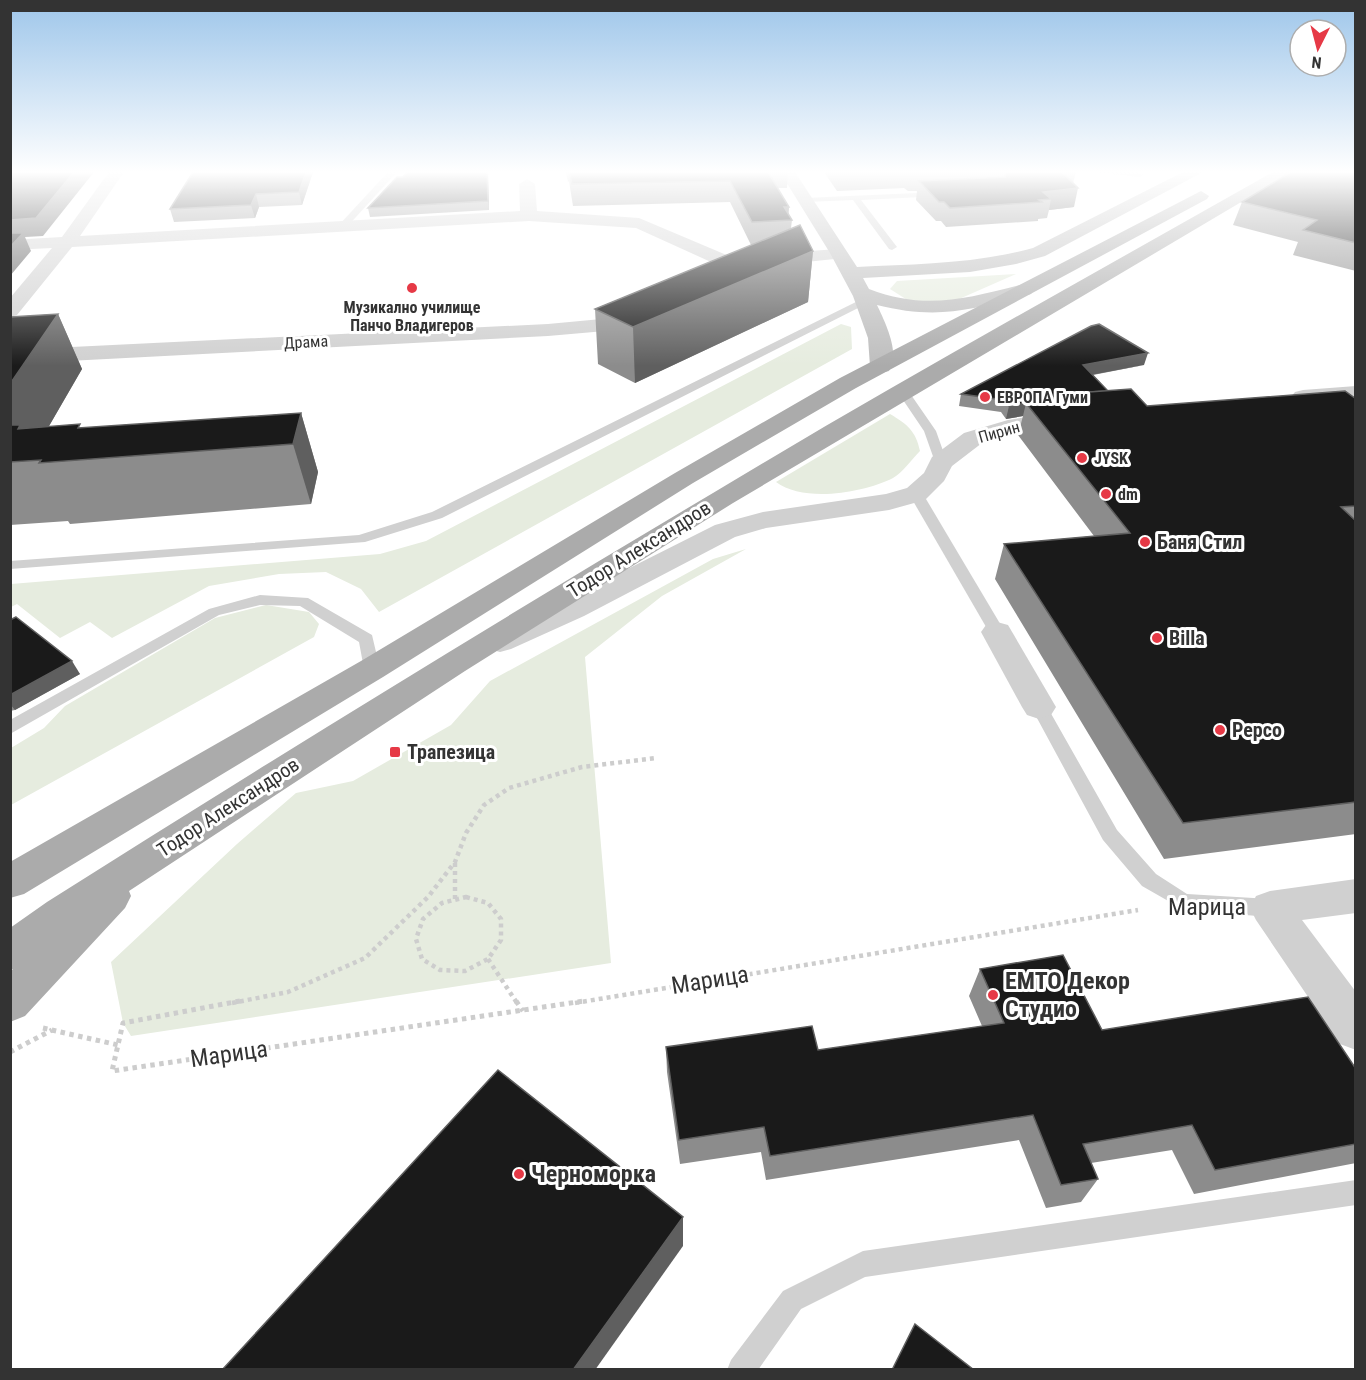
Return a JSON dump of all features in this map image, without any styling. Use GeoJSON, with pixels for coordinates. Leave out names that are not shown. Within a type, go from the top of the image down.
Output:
{"type":"FeatureCollection","features":[{"type":"Feature","properties":{"kind":"main road","name":"Тодор Александров"},"geometry":{"type":"LineString","coordinates":[[10,882],[372,669],[684,478],[881,366],[1125,236]]}},
{"type":"Feature","properties":{"kind":"main road","name":"Тодор Александров"},"geometry":{"type":"LineString","coordinates":[[10,952],[61,914],[454,663],[724,497],[903,391],[1173,236]]}},
{"type":"Feature","properties":{"kind":"main road"},"geometry":{"type":"LineString","coordinates":[[10,1002],[146,860]]}},
{"type":"Feature","properties":{"kind":"street"},"geometry":{"type":"LineString","coordinates":[[10,311],[70,236]]}},
{"type":"Feature","properties":{"kind":"street"},"geometry":{"type":"LineString","coordinates":[[10,245],[169,236]]}},
{"type":"Feature","properties":{"kind":"street"},"geometry":{"type":"LineString","coordinates":[[671,236],[729,263]]}},
{"type":"Feature","properties":{"kind":"street"},"geometry":{"type":"LineString","coordinates":[[827,236],[862,296],[879,337],[881,366]]}},
{"type":"Feature","properties":{"kind":"street"},"geometry":{"type":"LineString","coordinates":[[850,273],[977,265],[1023,257],[1039,252],[1070,236]]}},
{"type":"Feature","properties":{"kind":"street"},"geometry":{"type":"LineString","coordinates":[[709,275],[729,263],[838,254]]}},
{"type":"Feature","properties":{"kind":"street"},"geometry":{"type":"LineString","coordinates":[[862,296],[886,303],[932,309],[962,306],[1024,290]]}},
{"type":"Feature","properties":{"kind":"street","name":"Драма"},"geometry":{"type":"LineString","coordinates":[[10,357],[548,330],[628,323],[658,305]]}},
{"type":"Feature","properties":{"kind":"street"},"geometry":{"type":"LineString","coordinates":[[1286,399],[1356,393]]}},
{"type":"Feature","properties":{"kind":"street","name":"Пирин"},"geometry":{"type":"LineString","coordinates":[[916,494],[935,476],[941,462],[973,438],[1008,427],[1090,414]]}},
{"type":"Feature","properties":{"kind":"street"},"geometry":{"type":"LineString","coordinates":[[454,663],[573,609],[725,531],[763,520],[889,502],[916,494]]}},
{"type":"Feature","properties":{"kind":"street"},"geometry":{"type":"LineString","coordinates":[[997,632],[1039,708]]}},
{"type":"Feature","properties":{"kind":"street","name":"Марица"},"geometry":{"type":"LineString","coordinates":[[1270,908],[1356,896]]}},
{"type":"Feature","properties":{"kind":"street"},"geometry":{"type":"LineString","coordinates":[[1270,908],[1356,1029]]}},
{"type":"Feature","properties":{"kind":"lane"},"geometry":{"type":"LineString","coordinates":[[884,236],[892,247]]}},
{"type":"Feature","properties":{"kind":"lane"},"geometry":{"type":"LineString","coordinates":[[10,565],[360,539],[437,515],[862,296]]}},
{"type":"Feature","properties":{"kind":"lane"},"geometry":{"type":"LineString","coordinates":[[903,391],[930,431],[941,462]]}},
{"type":"Feature","properties":{"kind":"lane"},"geometry":{"type":"LineString","coordinates":[[916,494],[997,632]]}},
{"type":"Feature","properties":{"kind":"lane"},"geometry":{"type":"LineString","coordinates":[[10,728],[214,612],[260,600],[303,601],[366,639],[372,669]]}},
{"type":"Feature","properties":{"kind":"lane"},"geometry":{"type":"LineString","coordinates":[[1039,708],[1110,835],[1149,880],[1184,902]]}},
{"type":"Feature","properties":{"kind":"lane","name":"Марица"},"geometry":{"type":"LineString","coordinates":[[1184,902],[1270,908]]}},
{"type":"Feature","properties":{"kind":"lane"},"geometry":{"type":"LineString","coordinates":[[741,1370],[792,1300],[862,1264],[1356,1192]]}},
{"type":"Feature","properties":{"kind":"path"},"geometry":{"type":"LineString","coordinates":[[455,900],[455,862],[466,833],[484,805],[509,788],[582,767],[656,758]]}},
{"type":"Feature","properties":{"kind":"path","name":"Марица"},"geometry":{"type":"LineString","coordinates":[[455,862],[428,897],[365,958],[288,992],[123,1023],[112,1071],[523,1011],[1184,902]]}},
{"type":"Feature","properties":{"kind":"path"},"geometry":{"type":"LineString","coordinates":[[466,897],[489,903],[501,919],[501,940],[488,959],[465,971],[440,970],[422,959],[416,939],[423,919],[442,903],[466,897]]}},
{"type":"Feature","properties":{"kind":"path"},"geometry":{"type":"LineString","coordinates":[[488,959],[523,1011]]}},
{"type":"Feature","properties":{"kind":"path"},"geometry":{"type":"LineString","coordinates":[[10,1052],[52,1030],[118,1045]]}},
{"type":"Feature","properties":{"kind":"shaded area"},"geometry":{"type":"Polygon","coordinates":[[[1016,274],[950,303],[909,301],[890,289],[897,281],[1016,274]]]}},
{"type":"Feature","properties":{"kind":"shaded area"},"geometry":{"type":"Polygon","coordinates":[[[841,324],[851,327],[852,349],[379,612],[361,589],[326,572],[279,574],[209,586],[112,638],[90,622],[60,638],[17,604],[11,607],[11,584],[380,554],[426,541],[841,324]]]}},
{"type":"Feature","properties":{"kind":"shaded area"},"geometry":{"type":"Polygon","coordinates":[[[890,414],[910,429],[920,451],[893,478],[866,488],[834,494],[802,492],[776,482],[890,414]]]}},
{"type":"Feature","properties":{"kind":"shaded area"},"geometry":{"type":"Polygon","coordinates":[[[746,549],[662,596],[585,657],[611,963],[131,1036],[123,1023],[111,962],[237,844],[296,793],[353,781],[451,725],[490,681],[713,559],[746,549]]]}},
{"type":"Feature","properties":{"kind":"shaded area"},"geometry":{"type":"Polygon","coordinates":[[[266,605],[309,612],[319,624],[314,637],[11,805],[11,748],[44,728],[65,706],[215,618],[266,605]]]}},
{"type":"Feature","properties":{"kind":"building"},"geometry":{"type":"Polygon","coordinates":[[[10,236],[20,236],[10,247],[10,236]]]}},
{"type":"Feature","properties":{"kind":"building"},"geometry":{"type":"Polygon","coordinates":[[[772,236],[806,236],[813,251],[633,327],[595,309],[772,236]]]}},
{"type":"Feature","properties":{"kind":"building"},"geometry":{"type":"Polygon","coordinates":[[[1329,236],[1356,236],[1356,243],[1329,236]]]}},
{"type":"Feature","properties":{"kind":"building"},"geometry":{"type":"Polygon","coordinates":[[[58,314],[10,384],[10,317],[58,314]]]}},
{"type":"Feature","properties":{"kind":"building"},"geometry":{"type":"Polygon","coordinates":[[[1099,324],[1148,353],[1083,365],[1108,391],[1089,392],[1009,406],[1004,400],[961,394],[1091,326],[1099,324]]]}},
{"type":"Feature","properties":{"kind":"building"},"geometry":{"type":"Polygon","coordinates":[[[1131,389],[1147,406],[1345,391],[1356,399],[1356,506],[1341,507],[1356,521],[1356,802],[1183,823],[1004,544],[1130,533],[1026,403],[1089,392],[1131,389]]]}},
{"type":"Feature","properties":{"kind":"building"},"geometry":{"type":"Polygon","coordinates":[[[301,413],[293,444],[39,463],[41,460],[10,462],[10,425],[20,425],[18,429],[80,424],[78,428],[301,413]]]}},
{"type":"Feature","properties":{"kind":"building"},"geometry":{"type":"Polygon","coordinates":[[[16,617],[72,661],[10,695],[10,620],[16,617]]]}},
{"type":"Feature","properties":{"kind":"building"},"geometry":{"type":"Polygon","coordinates":[[[1063,955],[1102,1030],[1308,997],[1356,1069],[1356,1144],[1215,1170],[1192,1125],[1083,1144],[1098,1179],[1061,1185],[1033,1115],[770,1156],[764,1127],[679,1140],[666,1047],[812,1026],[818,1050],[1004,1023],[980,969],[1063,955]]]}},
{"type":"Feature","properties":{"kind":"building","name":"Черноморка"},"geometry":{"type":"Polygon","coordinates":[[[498,1070],[683,1217],[573,1370],[222,1370],[498,1070]]]}},
{"type":"Feature","properties":{"kind":"building"},"geometry":{"type":"Polygon","coordinates":[[[915,1324],[974,1370],[892,1370],[915,1324]]]}},
{"type":"Feature","properties":{"kind":"place","name":"Музикално училище Панчо Владигеров"},"geometry":{"type":"Point","coordinates":[412,288]}},
{"type":"Feature","properties":{"kind":"place","name":"ЕВРОПА Гуми"},"geometry":{"type":"Point","coordinates":[985,397]}},
{"type":"Feature","properties":{"kind":"place","name":"JYSK"},"geometry":{"type":"Point","coordinates":[1082,458]}},
{"type":"Feature","properties":{"kind":"place","name":"dm"},"geometry":{"type":"Point","coordinates":[1106,494]}},
{"type":"Feature","properties":{"kind":"place","name":"Баня Стил"},"geometry":{"type":"Point","coordinates":[1145,542]}},
{"type":"Feature","properties":{"kind":"place","name":"Billa"},"geometry":{"type":"Point","coordinates":[1157,638]}},
{"type":"Feature","properties":{"kind":"place","name":"Pepco"},"geometry":{"type":"Point","coordinates":[1220,730]}},
{"type":"Feature","properties":{"kind":"place","name":"Трапезица"},"geometry":{"type":"Point","coordinates":[395,752]}},
{"type":"Feature","properties":{"kind":"place","name":"ЕМТО Декор Студио"},"geometry":{"type":"Point","coordinates":[993,995]}},
{"type":"Feature","properties":{"kind":"place","name":"Черноморка"},"geometry":{"type":"Point","coordinates":[519,1174]}}]}
